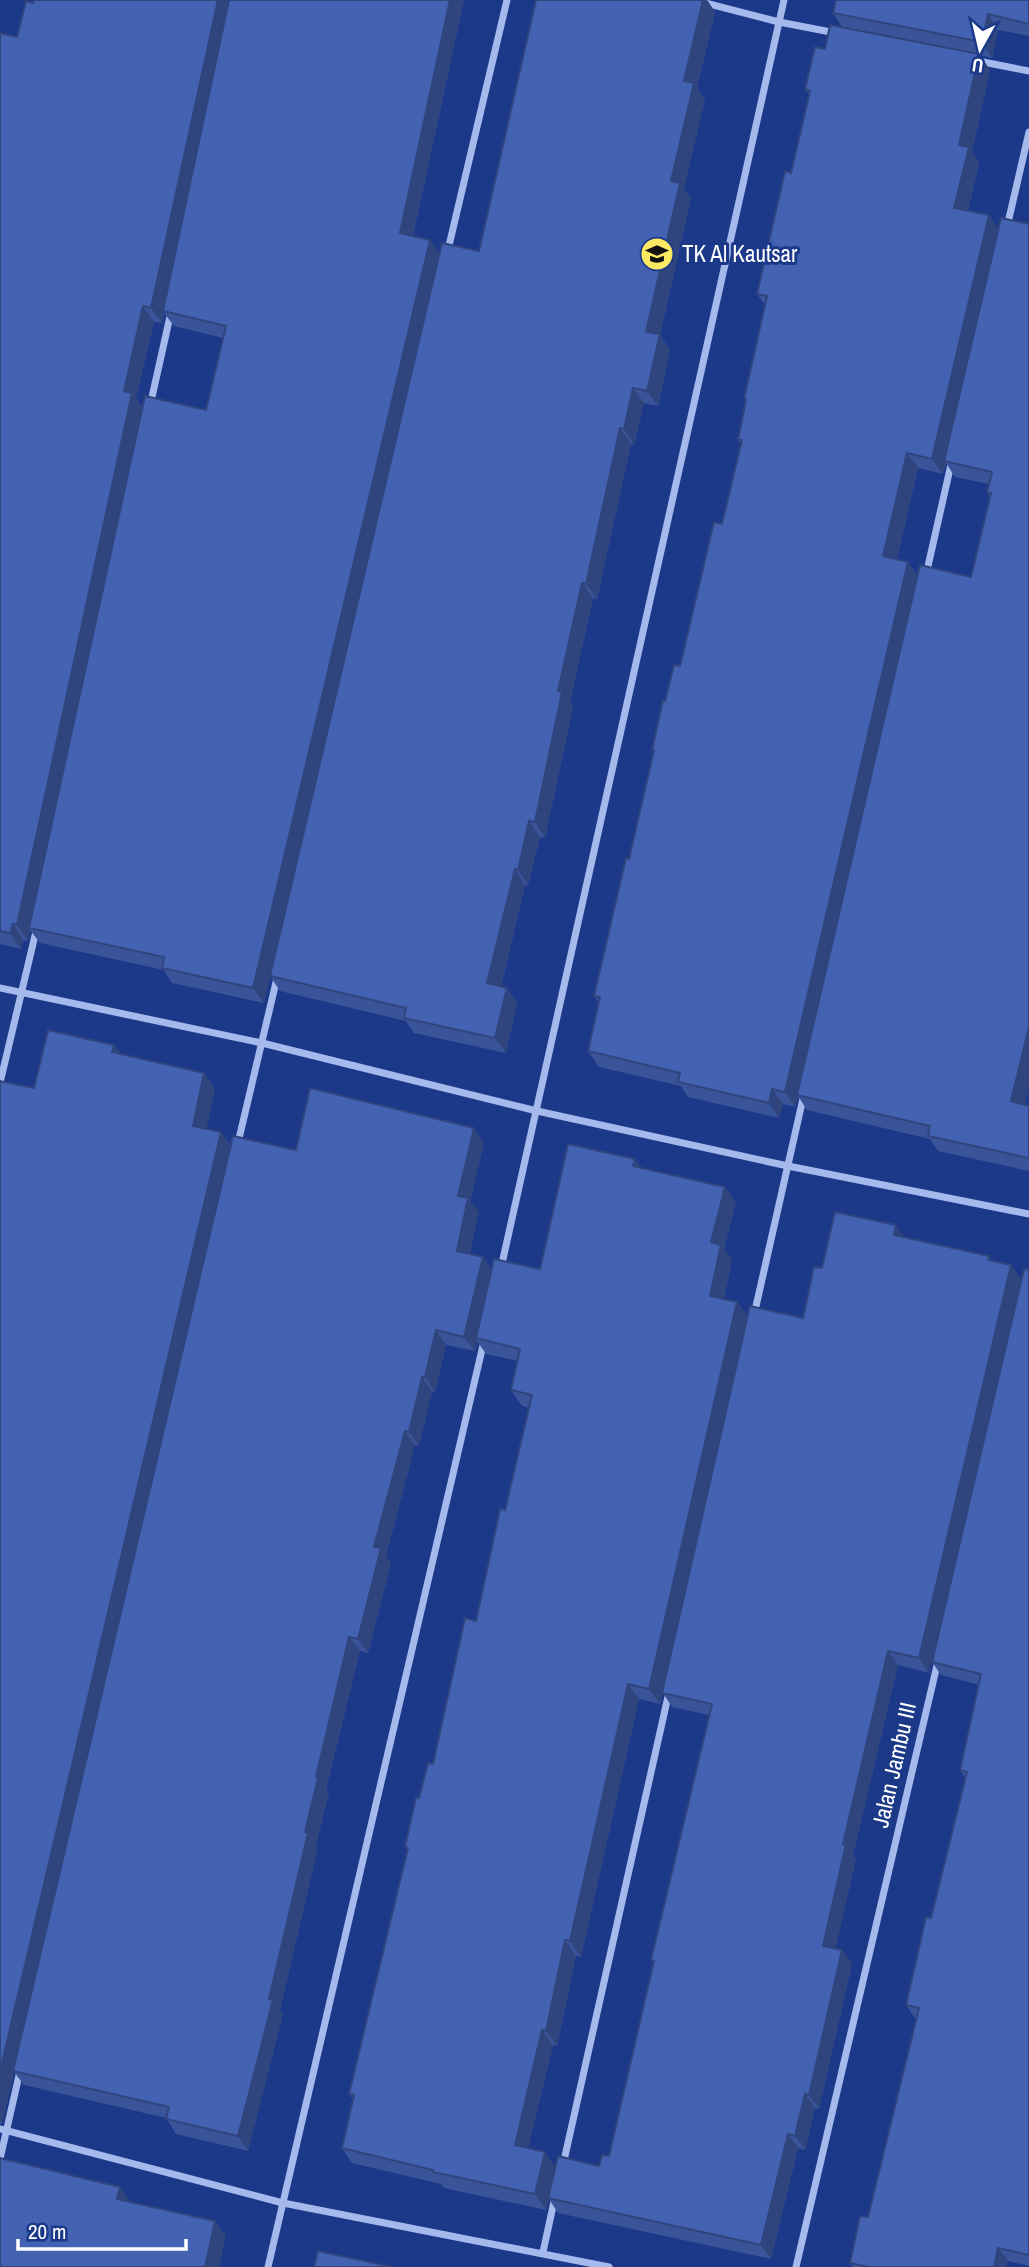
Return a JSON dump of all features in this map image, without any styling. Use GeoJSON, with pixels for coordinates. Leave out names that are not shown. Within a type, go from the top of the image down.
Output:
{"type":"FeatureCollection","features":[{"type":"Feature","properties":{"kind":"street"},"geometry":{"type":"LineString","coordinates":[[446,257],[507,0]]}},
{"type":"Feature","properties":{"kind":"street"},"geometry":{"type":"LineString","coordinates":[[694,0],[779,22],[845,34]]}},
{"type":"Feature","properties":{"kind":"street"},"geometry":{"type":"LineString","coordinates":[[498,1280],[784,0]]}},
{"type":"Feature","properties":{"kind":"street"},"geometry":{"type":"LineString","coordinates":[[963,58],[1029,71]]}},
{"type":"Feature","properties":{"kind":"street"},"geometry":{"type":"LineString","coordinates":[[1004,241],[1029,132]]}},
{"type":"Feature","properties":{"kind":"street"},"geometry":{"type":"LineString","coordinates":[[150,408],[173,299]]}},
{"type":"Feature","properties":{"kind":"street"},"geometry":{"type":"LineString","coordinates":[[924,582],[956,445]]}},
{"type":"Feature","properties":{"kind":"street"},"geometry":{"type":"LineString","coordinates":[[0,1083],[37,925]]}},
{"type":"Feature","properties":{"kind":"street"},"geometry":{"type":"LineString","coordinates":[[236,1152],[278,975]]}},
{"type":"Feature","properties":{"kind":"street"},"geometry":{"type":"LineString","coordinates":[[0,988],[262,1043],[537,1111],[788,1167],[1029,1214]]}},
{"type":"Feature","properties":{"kind":"street"},"geometry":{"type":"LineString","coordinates":[[751,1329],[807,1085]]}},
{"type":"Feature","properties":{"kind":"street"},"geometry":{"type":"LineString","coordinates":[[268,2267],[485,1334]]}},
{"type":"Feature","properties":{"kind":"street","name":"Jalan Jambu III"},"geometry":{"type":"LineString","coordinates":[[796,2267],[941,1648]]}},
{"type":"Feature","properties":{"kind":"street"},"geometry":{"type":"LineString","coordinates":[[561,2171],[671,1682]]}},
{"type":"Feature","properties":{"kind":"street"},"geometry":{"type":"LineString","coordinates":[[0,2159],[3,2130],[22,2063]]}},
{"type":"Feature","properties":{"kind":"street"},"geometry":{"type":"LineString","coordinates":[[3,2130],[283,2203],[609,2267]]}},
{"type":"Feature","properties":{"kind":"street"},"geometry":{"type":"LineString","coordinates":[[543,2252],[558,2185]]}},
{"type":"Feature","properties":{"kind":"building"},"geometry":{"type":"Polygon","coordinates":[[[34,0],[218,0],[151,308],[143,306],[124,391],[132,393],[17,925],[13,924],[10,933],[0,931],[0,33],[17,37],[26,1],[33,3],[34,0]]]}},
{"type":"Feature","properties":{"kind":"building"},"geometry":{"type":"Polygon","coordinates":[[[229,0],[450,0],[400,233],[430,240],[253,988],[162,968],[164,957],[29,928],[145,396],[206,410],[226,326],[163,311],[229,0]]]}},
{"type":"Feature","properties":{"kind":"building"},"geometry":{"type":"Polygon","coordinates":[[[536,0],[703,0],[684,81],[694,83],[671,181],[680,183],[646,332],[660,334],[647,391],[633,388],[624,429],[620,428],[586,584],[582,583],[558,691],[562,692],[535,822],[529,821],[487,983],[507,988],[495,1038],[404,1018],[406,1008],[270,976],[442,243],[479,251],[536,0]]]}},
{"type":"Feature","properties":{"kind":"building"},"geometry":{"type":"Polygon","coordinates":[[[836,0],[1029,0],[1029,24],[988,14],[982,42],[833,13],[836,0]]]}},
{"type":"Feature","properties":{"kind":"building"},"geometry":{"type":"Polygon","coordinates":[[[830,25],[979,54],[959,145],[969,147],[954,208],[989,215],[932,459],[907,453],[883,556],[908,562],[785,1092],[772,1089],[769,1103],[678,1082],[680,1073],[588,1051],[600,997],[594,996],[626,858],[629,859],[663,700],[665,701],[674,665],[680,666],[714,522],[722,524],[742,440],[738,440],[746,400],[744,399],[767,296],[757,294],[785,171],[791,173],[810,91],[805,89],[815,47],[825,49],[830,25]]]}},
{"type":"Feature","properties":{"kind":"building"},"geometry":{"type":"Polygon","coordinates":[[[1001,218],[1029,224],[1029,1027],[1011,1101],[1029,1106],[1029,1158],[928,1136],[930,1126],[797,1095],[920,565],[971,577],[991,493],[987,493],[992,472],[944,461],[1001,218]]]}},
{"type":"Feature","properties":{"kind":"building"},"geometry":{"type":"Polygon","coordinates":[[[48,1030],[114,1045],[112,1052],[204,1073],[193,1126],[221,1132],[0,2071],[0,1081],[34,1088],[48,1030]]]}},
{"type":"Feature","properties":{"kind":"building"},"geometry":{"type":"Polygon","coordinates":[[[310,1088],[474,1128],[458,1196],[468,1198],[457,1251],[483,1257],[464,1337],[436,1330],[409,1432],[405,1431],[374,1547],[381,1548],[358,1639],[349,1637],[316,1777],[318,1778],[305,1832],[308,1833],[269,1999],[273,2000],[238,2136],[166,2119],[169,2107],[13,2071],[233,1136],[296,1150],[310,1088]]]}},
{"type":"Feature","properties":{"kind":"building"},"geometry":{"type":"Polygon","coordinates":[[[568,1144],[635,1159],[633,1166],[725,1187],[711,1242],[721,1245],[710,1296],[737,1302],[649,1689],[628,1684],[570,1941],[565,1940],[546,2031],[542,2030],[515,2145],[545,2152],[535,2194],[433,2172],[342,2148],[354,2095],[349,2094],[408,1848],[405,1847],[416,1797],[419,1798],[428,1763],[433,1764],[465,1618],[476,1621],[500,1509],[505,1510],[532,1395],[511,1390],[520,1349],[476,1338],[494,1259],[540,1269],[568,1144]]]}},
{"type":"Feature","properties":{"kind":"building"},"geometry":{"type":"Polygon","coordinates":[[[835,1212],[896,1225],[894,1235],[989,1256],[988,1260],[1011,1265],[919,1658],[888,1651],[843,1844],[846,1844],[823,1946],[842,1950],[809,2095],[805,2094],[795,2136],[788,2134],[761,2245],[548,2198],[558,2156],[599,2166],[602,2155],[609,2156],[654,1961],[651,1960],[712,1704],[662,1693],[750,1306],[803,1318],[814,1267],[822,1268],[835,1212]]]}},
{"type":"Feature","properties":{"kind":"building"},"geometry":{"type":"Polygon","coordinates":[[[1024,1269],[1029,1270],[1029,2255],[998,2248],[994,2267],[868,2267],[850,2263],[860,2216],[868,2217],[919,2008],[906,2005],[926,1917],[931,1918],[967,1772],[960,1770],[981,1674],[932,1662],[1024,1269]]]}},
{"type":"Feature","properties":{"kind":"building"},"geometry":{"type":"Polygon","coordinates":[[[0,2158],[120,2187],[117,2199],[215,2221],[205,2267],[0,2267],[0,2158]]]}},
{"type":"Feature","properties":{"kind":"building"},"geometry":{"type":"Polygon","coordinates":[[[318,2251],[392,2267],[314,2267],[318,2251]]]}},
{"type":"Feature","properties":{"kind":"place","name":"TK Al Kautsar"},"geometry":{"type":"Point","coordinates":[657,254]}}]}
